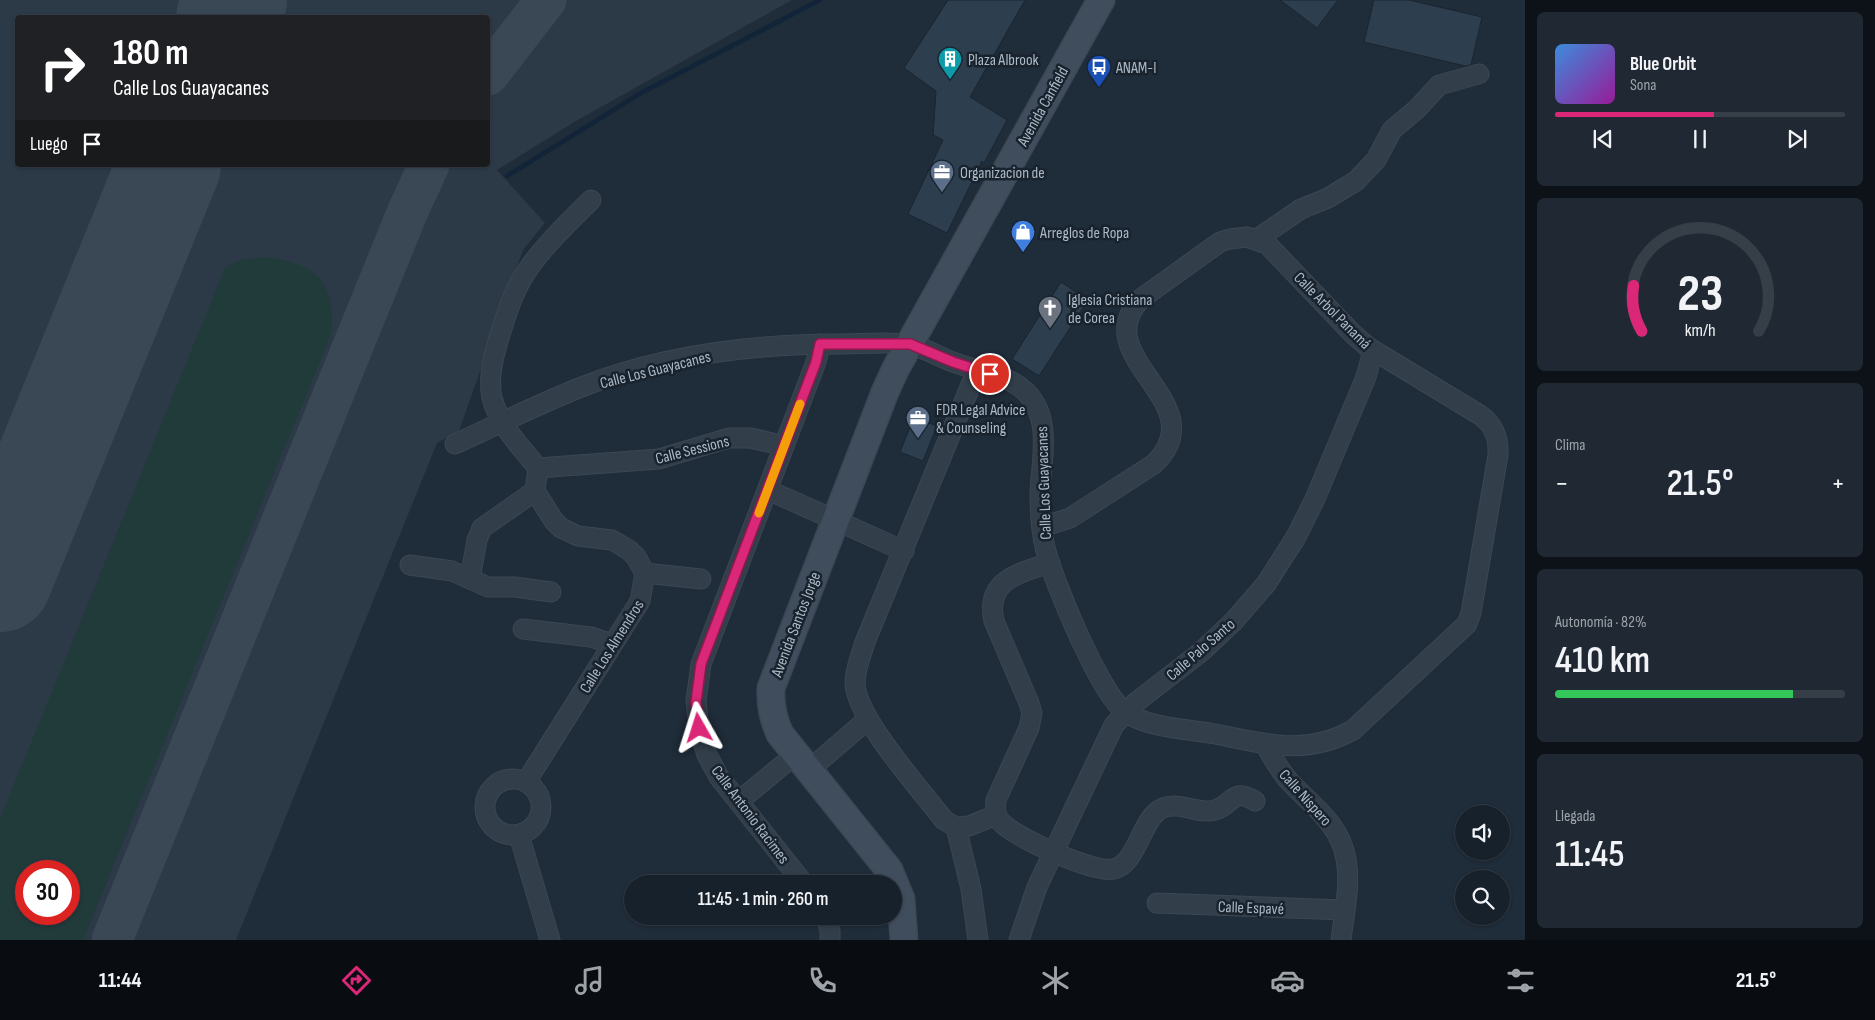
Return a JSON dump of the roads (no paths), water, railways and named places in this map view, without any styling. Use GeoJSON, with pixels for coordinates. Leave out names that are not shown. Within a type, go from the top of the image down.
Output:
{"type":"FeatureCollection","features":[{"type":"Feature","properties":{"kind":"main road","name":"Avenida Canfield"},"geometry":{"type":"LineString","coordinates":[[910,344],[1101,0]]}},
{"type":"Feature","properties":{"kind":"main road","name":"Avenida Santos Jorge"},"geometry":{"type":"LineString","coordinates":[[904,940],[901,899],[892,876],[878,855],[780,734],[774,721],[770,704],[771,688],[835,519],[885,392],[910,344]]}},
{"type":"Feature","properties":{"kind":"street"},"geometry":{"type":"LineString","coordinates":[[1042,527],[1070,518],[1146,469],[1159,459],[1168,445],[1172,426],[1169,409],[1132,352],[1127,340],[1127,322],[1134,306],[1142,298],[1220,242],[1239,237],[1257,239],[1301,209],[1328,198],[1356,181],[1376,160],[1392,130],[1417,109],[1439,85],[1479,74]]}},
{"type":"Feature","properties":{"kind":"street"},"geometry":{"type":"LineString","coordinates":[[591,200],[553,239],[524,276],[509,306],[492,364],[492,398],[503,422],[538,468],[535,490],[549,515],[561,528],[578,536],[603,538],[620,544],[636,557],[645,574],[701,579]]}},
{"type":"Feature","properties":{"kind":"street","name":"Calle Arbol Panamá"},"geometry":{"type":"LineString","coordinates":[[1257,239],[1274,250],[1353,334],[1373,351],[1480,415],[1490,424],[1497,438],[1498,456],[1471,613],[1461,631],[1353,730],[1333,740],[1311,746],[1266,744]]}},
{"type":"Feature","properties":{"kind":"street","name":"Calle Los Guayacanes"},"geometry":{"type":"LineString","coordinates":[[455,444],[580,388],[657,364],[738,350],[820,344],[910,344],[977,370],[1004,378],[1017,385],[1030,396],[1040,413],[1044,435],[1040,496],[1042,527],[1050,564],[1098,675],[1114,702],[1125,712],[1147,722],[1266,744]]}},
{"type":"Feature","properties":{"kind":"street","name":"Calle Antonio Racimes"},"geometry":{"type":"LineString","coordinates":[[797,875],[719,777],[707,755],[699,728],[696,702],[701,664],[816,362],[820,344]]}},
{"type":"Feature","properties":{"kind":"street","name":"Calle Palo Santo"},"geometry":{"type":"LineString","coordinates":[[1019,940],[1032,898],[1114,725],[1125,712],[1213,642],[1253,600],[1274,572],[1296,537],[1366,377],[1373,351]]}},
{"type":"Feature","properties":{"kind":"street"},"geometry":{"type":"LineString","coordinates":[[977,370],[866,642],[856,672],[856,694],[867,720],[944,820],[956,827],[969,826],[996,815]]}},
{"type":"Feature","properties":{"kind":"street","name":"Calle Sessions"},"geometry":{"type":"LineString","coordinates":[[538,468],[659,459],[729,438],[751,438],[784,446]]}},
{"type":"Feature","properties":{"kind":"street"},"geometry":{"type":"LineString","coordinates":[[470,579],[477,540],[482,528],[535,490]]}},
{"type":"Feature","properties":{"kind":"street"},"geometry":{"type":"LineString","coordinates":[[768,490],[904,551]]}},
{"type":"Feature","properties":{"kind":"street"},"geometry":{"type":"LineString","coordinates":[[1050,564],[1011,577],[998,588],[992,601],[991,608],[994,621],[1032,713],[1029,728],[996,800],[996,815],[1004,826],[1053,852],[1098,868],[1112,870],[1119,867],[1126,860],[1152,817],[1162,808],[1174,806],[1210,812],[1220,809],[1232,797],[1247,796],[1255,801]]}},
{"type":"Feature","properties":{"kind":"street"},"geometry":{"type":"LineString","coordinates":[[410,565],[452,571],[488,587],[516,587],[551,592]]}},
{"type":"Feature","properties":{"kind":"street","name":"Calle Los Almendros"},"geometry":{"type":"LineString","coordinates":[[526,782],[640,601],[645,574]]}},
{"type":"Feature","properties":{"kind":"street"},"geometry":{"type":"LineString","coordinates":[[523,629],[592,638],[612,644]]}},
{"type":"Feature","properties":{"kind":"street"},"geometry":{"type":"LineString","coordinates":[[739,801],[867,720]]}},
{"type":"Feature","properties":{"kind":"street","name":"Calle Níspero"},"geometry":{"type":"LineString","coordinates":[[1266,744],[1272,758],[1288,780],[1321,812],[1339,835],[1346,860],[1348,878],[1341,940]]}},
{"type":"Feature","properties":{"kind":"street"},"geometry":{"type":"LineString","coordinates":[[516,779],[526,782],[539,794],[542,811],[535,827],[519,835],[510,836],[500,833],[492,827],[487,818],[485,809],[486,799],[490,790],[506,780],[516,779]]}},
{"type":"Feature","properties":{"kind":"street"},"geometry":{"type":"LineString","coordinates":[[956,827],[971,889],[978,926],[978,940]]}},
{"type":"Feature","properties":{"kind":"street"},"geometry":{"type":"LineString","coordinates":[[519,835],[550,940]]}},
{"type":"Feature","properties":{"kind":"street","name":"Calle Espavé"},"geometry":{"type":"LineString","coordinates":[[1157,903],[1344,910]]}},
{"type":"Feature","properties":{"kind":"street"},"geometry":{"type":"LineString","coordinates":[[828,925],[830,940]]}},
{"type":"Feature","properties":{"kind":"waterway"},"geometry":{"type":"LineString","coordinates":[[507,176],[641,93],[820,0]]}},
{"type":"Feature","properties":{"kind":"place","name":"Plaza Albrook"},"geometry":{"type":"Point","coordinates":[950,80]}},
{"type":"Feature","properties":{"kind":"place","name":"ANAM-I"},"geometry":{"type":"Point","coordinates":[1099,88]}},
{"type":"Feature","properties":{"kind":"place","name":"Organizacion de"},"geometry":{"type":"Point","coordinates":[942,193]}},
{"type":"Feature","properties":{"kind":"place","name":"Arreglos de Ropa"},"geometry":{"type":"Point","coordinates":[1023,253]}},
{"type":"Feature","properties":{"kind":"place","name":"Iglesia Cristiana de Corea"},"geometry":{"type":"Point","coordinates":[1050,329]}},
{"type":"Feature","properties":{"kind":"place","name":"FDR Legal Advice & Counseling"},"geometry":{"type":"Point","coordinates":[918,439]}}]}
